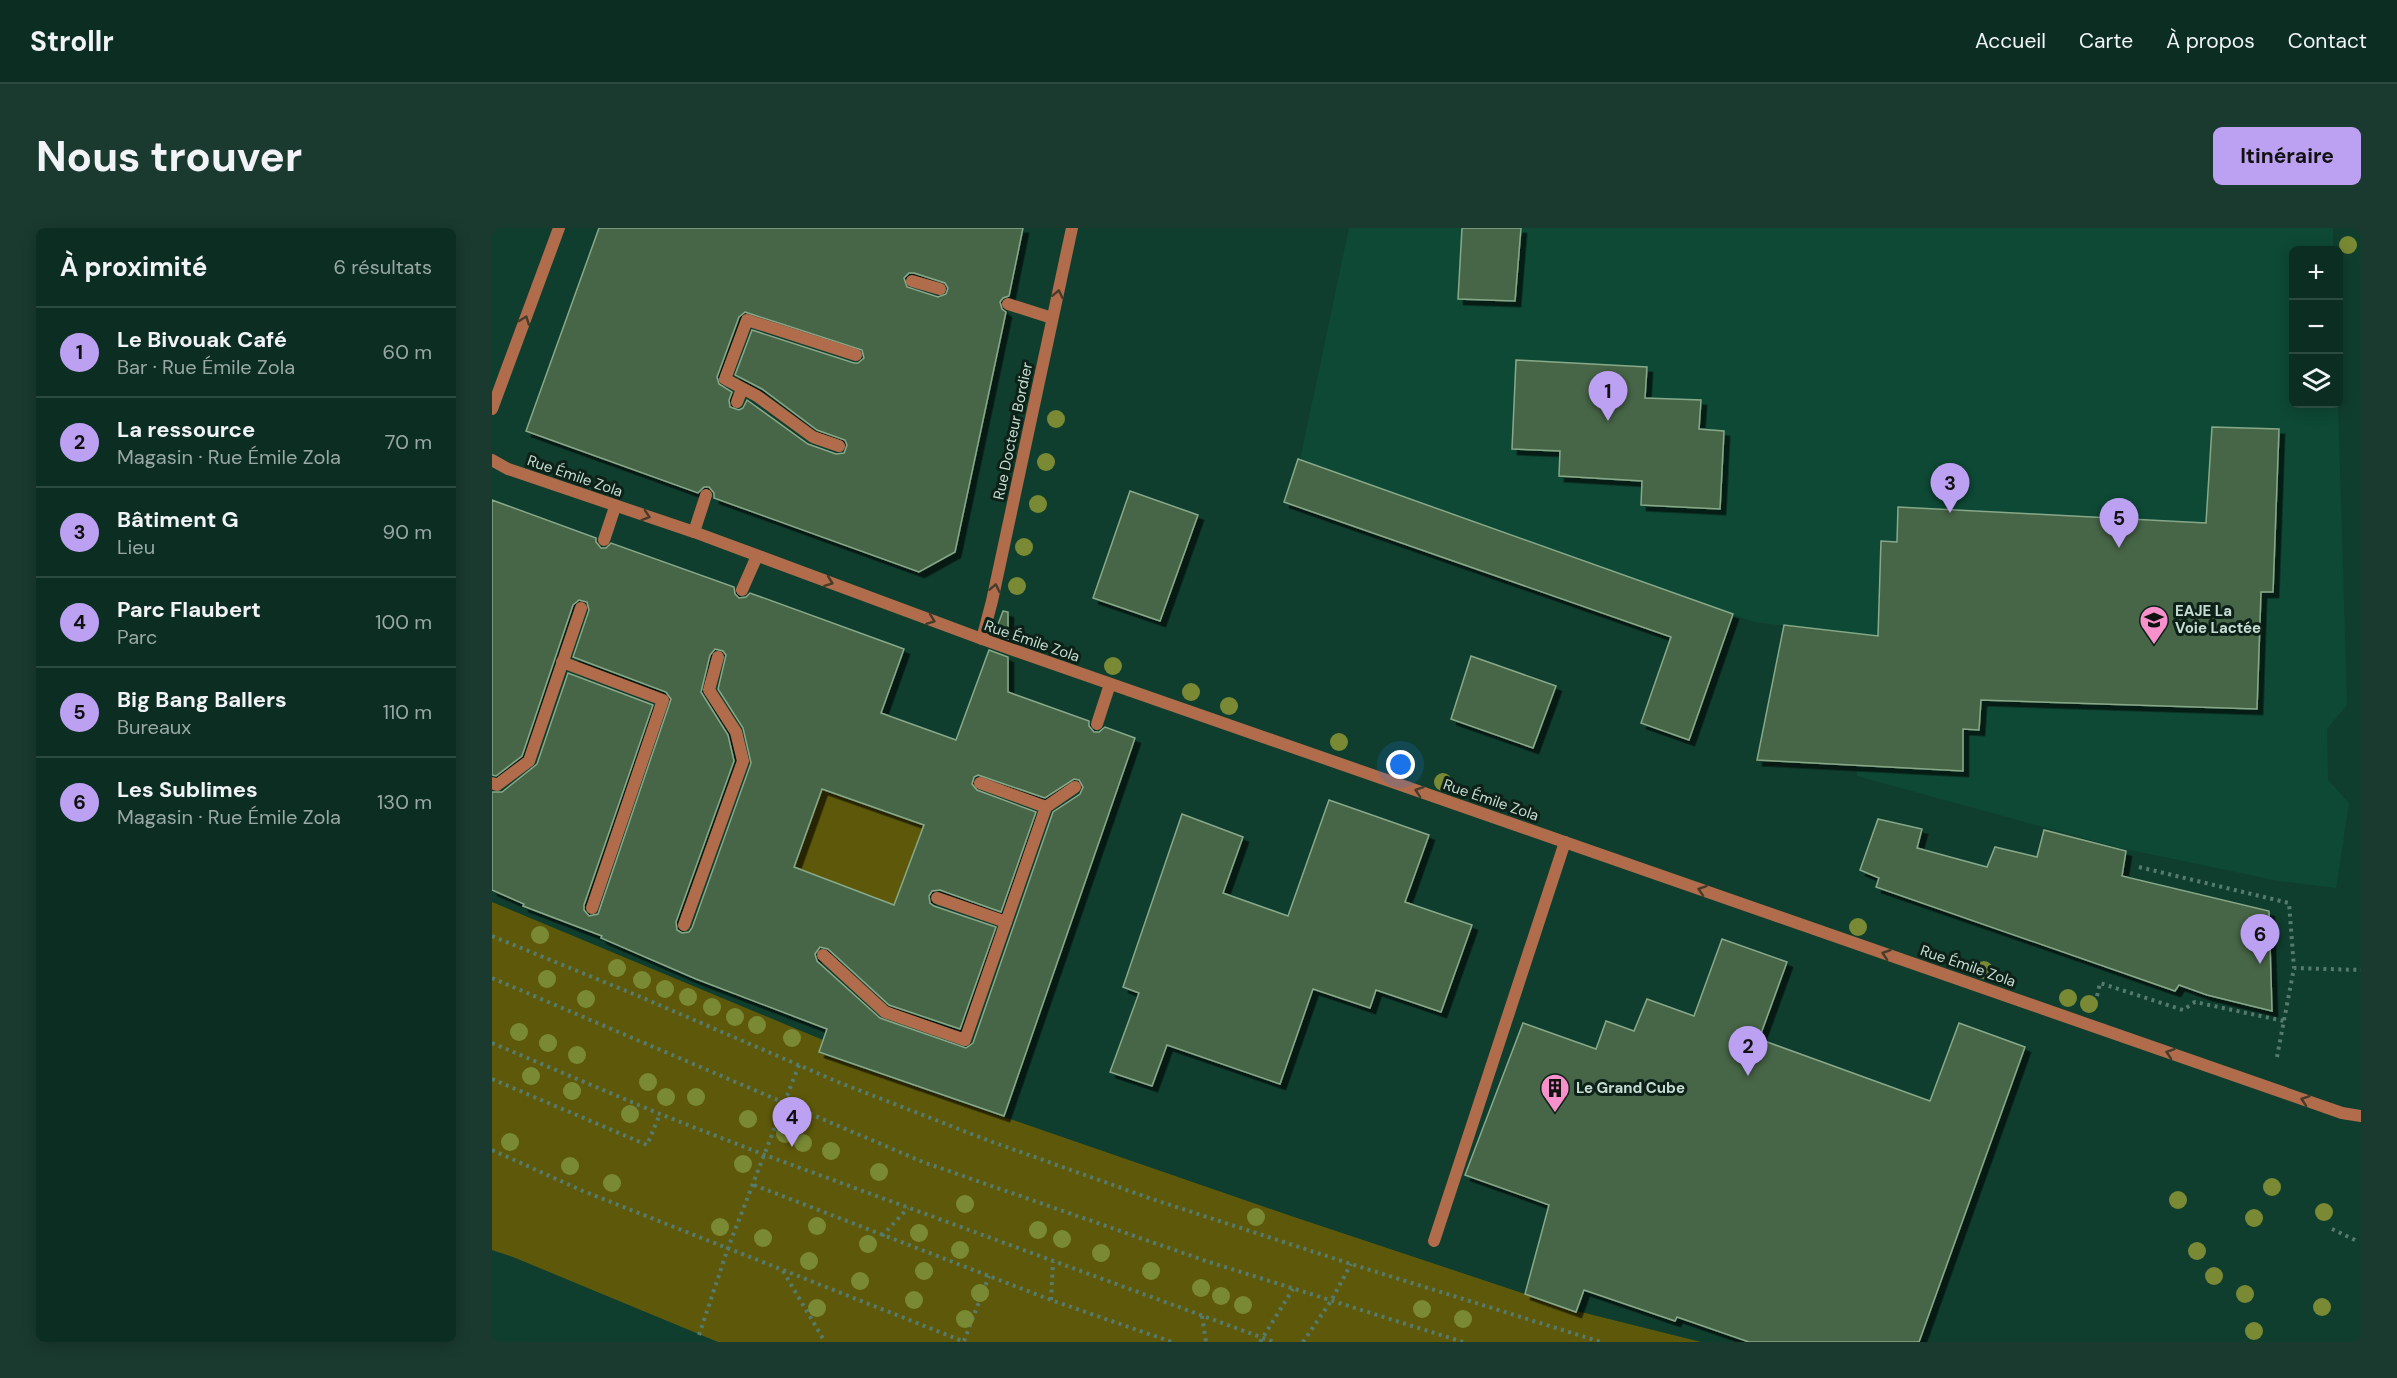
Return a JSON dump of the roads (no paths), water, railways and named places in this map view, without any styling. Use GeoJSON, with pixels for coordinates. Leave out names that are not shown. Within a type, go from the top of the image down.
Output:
{"type":"FeatureCollection","features":[{"type":"Feature","properties":{"kind":"street"},"geometry":{"type":"LineString","coordinates":[[492,409],[559,228]]}},
{"type":"Feature","properties":{"kind":"street","name":"Rue Docteur Bordier"},"geometry":{"type":"LineString","coordinates":[[981,639],[992,601],[1072,228]]}},
{"type":"Feature","properties":{"kind":"street"},"geometry":{"type":"LineString","coordinates":[[912,281],[940,289]]}},
{"type":"Feature","properties":{"kind":"street"},"geometry":{"type":"LineString","coordinates":[[1008,304],[1052,318]]}},
{"type":"Feature","properties":{"kind":"street"},"geometry":{"type":"LineString","coordinates":[[839,446],[813,437],[757,396],[725,379],[747,320],[856,355]]}},
{"type":"Feature","properties":{"kind":"street"},"geometry":{"type":"LineString","coordinates":[[737,402],[742,388]]}},
{"type":"Feature","properties":{"kind":"street","name":"Rue Émile Zola"},"geometry":{"type":"LineString","coordinates":[[492,460],[508,469],[694,532],[981,639],[2342,1113],[2361,1116]]}},
{"type":"Feature","properties":{"kind":"street"},"geometry":{"type":"LineString","coordinates":[[694,532],[706,495]]}},
{"type":"Feature","properties":{"kind":"street"},"geometry":{"type":"LineString","coordinates":[[604,540],[615,507]]}},
{"type":"Feature","properties":{"kind":"street"},"geometry":{"type":"LineString","coordinates":[[742,590],[757,556]]}},
{"type":"Feature","properties":{"kind":"street"},"geometry":{"type":"LineString","coordinates":[[492,783],[497,785],[529,761],[581,608]]}},
{"type":"Feature","properties":{"kind":"street"},"geometry":{"type":"LineString","coordinates":[[684,925],[743,761],[736,732],[709,690],[718,657]]}},
{"type":"Feature","properties":{"kind":"street"},"geometry":{"type":"LineString","coordinates":[[562,662],[663,700],[592,908]]}},
{"type":"Feature","properties":{"kind":"street"},"geometry":{"type":"LineString","coordinates":[[1097,724],[1110,684]]}},
{"type":"Feature","properties":{"kind":"street"},"geometry":{"type":"LineString","coordinates":[[980,783],[1046,807]]}},
{"type":"Feature","properties":{"kind":"street"},"geometry":{"type":"LineString","coordinates":[[823,955],[885,1012],[965,1040],[1046,807],[1075,787]]}},
{"type":"Feature","properties":{"kind":"street"},"geometry":{"type":"LineString","coordinates":[[1434,1241],[1565,842]]}},
{"type":"Feature","properties":{"kind":"street"},"geometry":{"type":"LineString","coordinates":[[937,898],[1005,922]]}},
{"type":"Feature","properties":{"kind":"place","name":"Le Bivouak Café"},"geometry":{"type":"Point","coordinates":[1608,421]}},
{"type":"Feature","properties":{"kind":"place","name":"Bâtiment G"},"geometry":{"type":"Point","coordinates":[1950,513]}},
{"type":"Feature","properties":{"kind":"place","name":"Big Bang Ballers"},"geometry":{"type":"Point","coordinates":[2119,548]}},
{"type":"Feature","properties":{"kind":"place","name":"EAJE La Voie Lactée"},"geometry":{"type":"Point","coordinates":[2154,646]}},
{"type":"Feature","properties":{"kind":"place","name":"Les Sublimes"},"geometry":{"type":"Point","coordinates":[2260,964]}},
{"type":"Feature","properties":{"kind":"place","name":"La ressource"},"geometry":{"type":"Point","coordinates":[1748,1076]}},
{"type":"Feature","properties":{"kind":"place","name":"Le Grand Cube"},"geometry":{"type":"Point","coordinates":[1555,1114]}},
{"type":"Feature","properties":{"kind":"place","name":"Parc Flaubert"},"geometry":{"type":"Point","coordinates":[792,1147]}}]}
